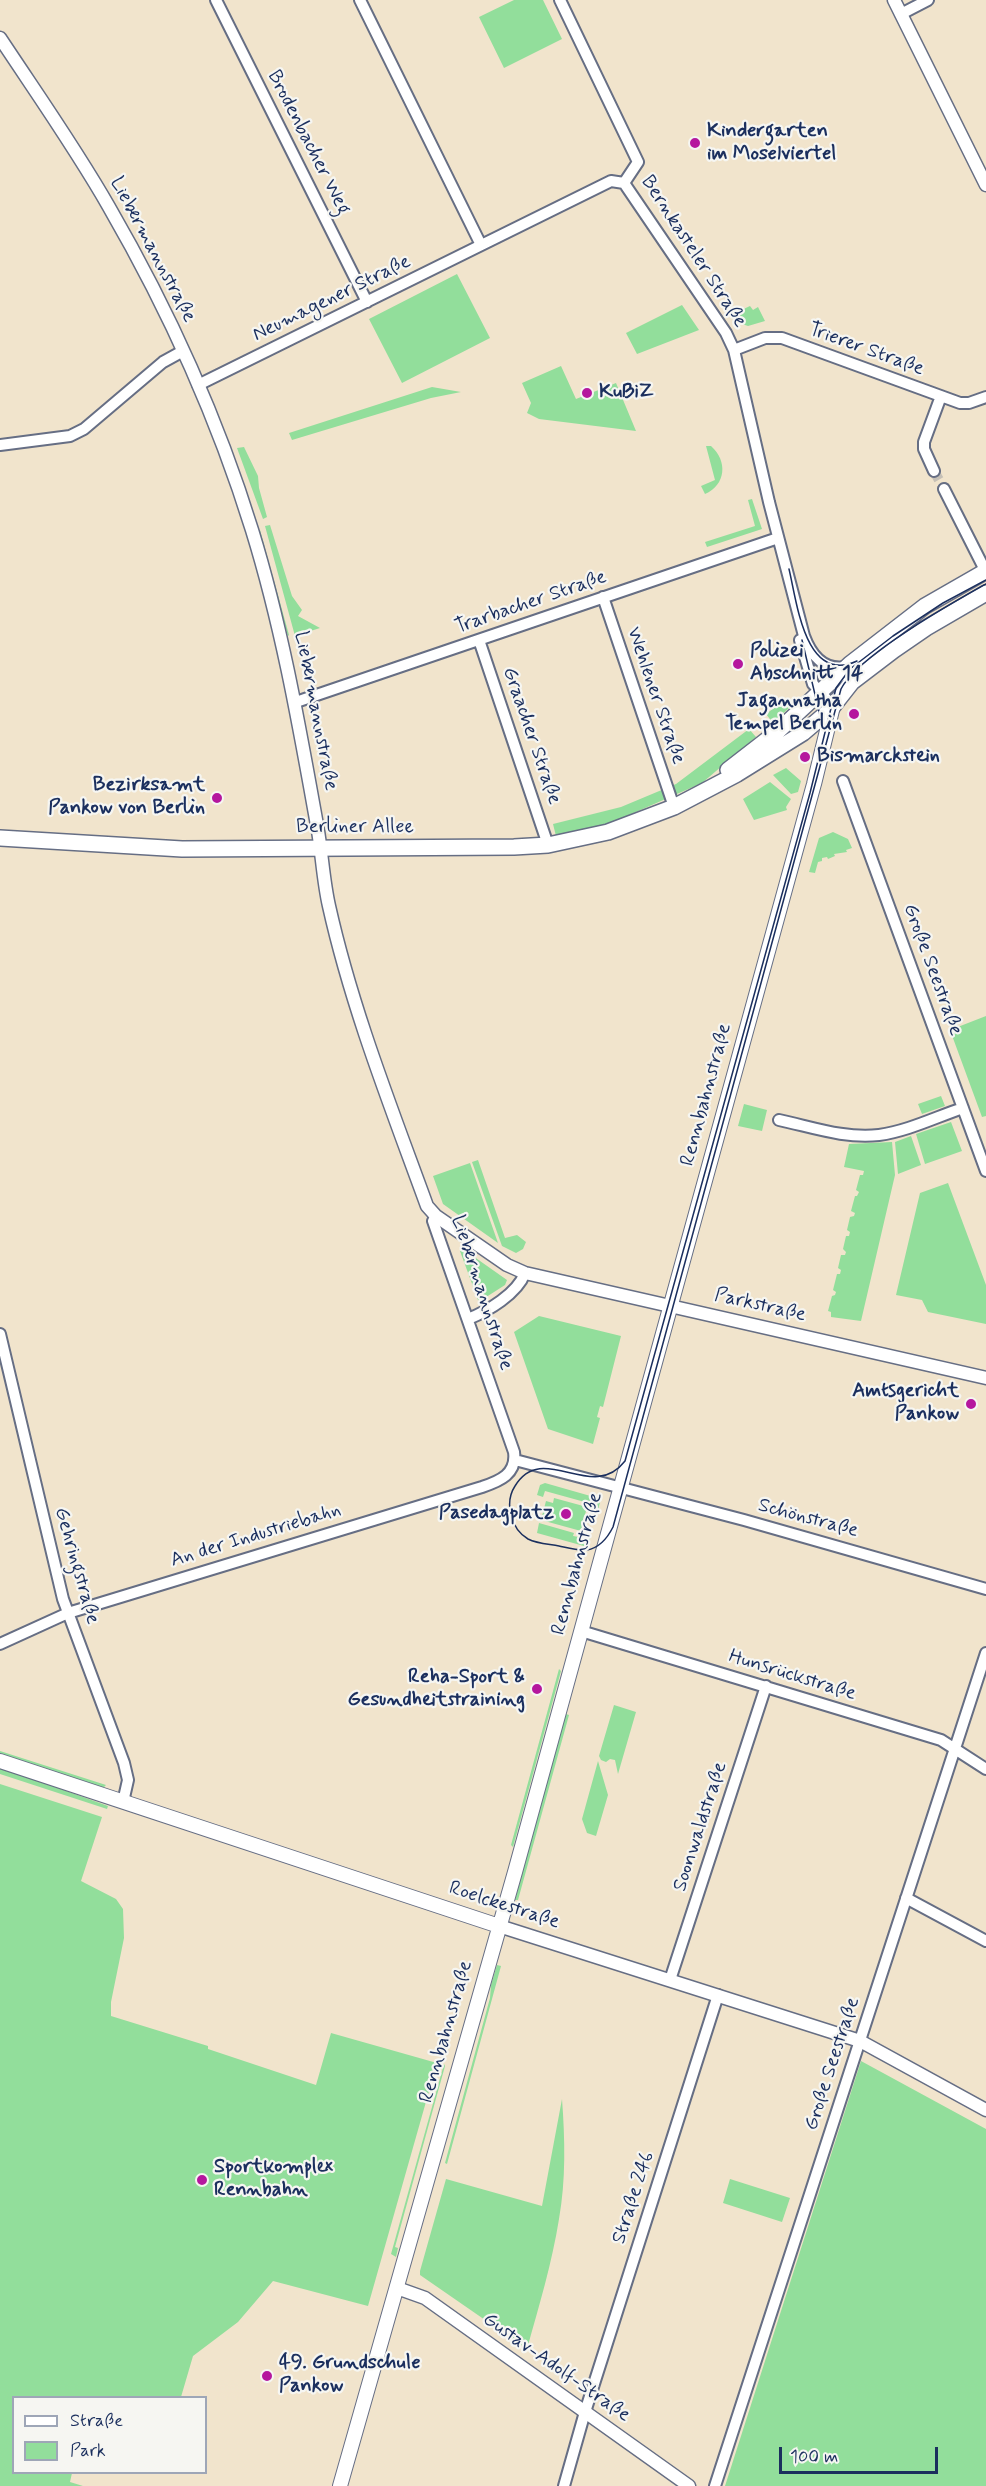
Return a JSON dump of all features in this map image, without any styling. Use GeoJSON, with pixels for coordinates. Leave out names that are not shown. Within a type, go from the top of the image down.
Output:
{"type":"FeatureCollection","features":[{"type":"Feature","properties":{"kind":"main road","name":"Berliner Allee"},"geometry":{"type":"LineString","coordinates":[[700,792],[777,732],[819,691],[860,656],[925,606],[986,571]]}},
{"type":"Feature","properties":{"kind":"main road","name":"Berliner Allee"},"geometry":{"type":"LineString","coordinates":[[0,838],[183,849],[465,848],[548,845],[608,832],[674,807],[781,748],[809,729],[833,706],[852,682],[926,628],[986,592]]}},
{"type":"Feature","properties":{"kind":"main road","name":"Rennbahnstraße"},"geometry":{"type":"LineString","coordinates":[[340,2486],[672,1305],[819,768],[833,706],[842,679],[860,656]]}},
{"type":"Feature","properties":{"kind":"main road","name":"Roelckestraße"},"geometry":{"type":"LineString","coordinates":[[0,1761],[499,1926]]}},
{"type":"Feature","properties":{"kind":"street","name":"Brodenbacher Weg"},"geometry":{"type":"LineString","coordinates":[[216,0],[367,302]]}},
{"type":"Feature","properties":{"kind":"street"},"geometry":{"type":"LineString","coordinates":[[360,0],[481,245]]}},
{"type":"Feature","properties":{"kind":"street","name":"Bernkasteler Straße"},"geometry":{"type":"LineString","coordinates":[[560,0],[638,162],[624,183],[720,323],[734,350],[778,538],[804,636],[814,656],[828,665],[846,667]]}},
{"type":"Feature","properties":{"kind":"street"},"geometry":{"type":"LineString","coordinates":[[894,0],[986,185]]}},
{"type":"Feature","properties":{"kind":"street"},"geometry":{"type":"LineString","coordinates":[[901,14],[928,0]]}},
{"type":"Feature","properties":{"kind":"street","name":"Liebermannstraße"},"geometry":{"type":"LineString","coordinates":[[0,38],[62,130],[104,199],[156,293],[198,385],[251,527],[282,639],[296,702],[327,897],[345,973],[427,1206],[436,1216],[433,1221],[515,1460]]}},
{"type":"Feature","properties":{"kind":"street","name":"Neumagener Straße"},"geometry":{"type":"LineString","coordinates":[[198,385],[611,181],[624,183]]}},
{"type":"Feature","properties":{"kind":"street","name":"Trierer Straße"},"geometry":{"type":"LineString","coordinates":[[734,350],[765,338],[782,338],[960,403],[969,403],[986,396]]}},
{"type":"Feature","properties":{"kind":"street"},"geometry":{"type":"LineString","coordinates":[[0,445],[70,436],[84,429],[164,362],[183,351]]}},
{"type":"Feature","properties":{"kind":"street"},"geometry":{"type":"LineString","coordinates":[[934,471],[924,449],[924,442],[941,396]]}},
{"type":"Feature","properties":{"kind":"street"},"geometry":{"type":"LineString","coordinates":[[944,489],[986,571]]}},
{"type":"Feature","properties":{"kind":"street","name":"Trarbacher Straße"},"geometry":{"type":"LineString","coordinates":[[296,702],[778,538]]}},
{"type":"Feature","properties":{"kind":"street","name":"Wehlener Straße"},"geometry":{"type":"LineString","coordinates":[[603,597],[674,807]]}},
{"type":"Feature","properties":{"kind":"street","name":"Bernkasteler Straße"},"geometry":{"type":"LineString","coordinates":[[796,610],[799,635],[810,677],[833,706]]}},
{"type":"Feature","properties":{"kind":"street","name":"Graacher Straße"},"geometry":{"type":"LineString","coordinates":[[479,640],[548,845]]}},
{"type":"Feature","properties":{"kind":"street","name":"Große Seestraße"},"geometry":{"type":"LineString","coordinates":[[843,781],[986,1171]]}},
{"type":"Feature","properties":{"kind":"street"},"geometry":{"type":"LineString","coordinates":[[779,1120],[835,1133],[877,1135],[898,1131],[963,1108]]}},
{"type":"Feature","properties":{"kind":"street","name":"Parkstraße"},"geometry":{"type":"LineString","coordinates":[[436,1216],[507,1265],[525,1273],[986,1378]]}},
{"type":"Feature","properties":{"kind":"street"},"geometry":{"type":"LineString","coordinates":[[468,1319],[516,1288],[525,1273]]}},
{"type":"Feature","properties":{"kind":"street","name":"Gehringstraße"},"geometry":{"type":"LineString","coordinates":[[0,1334],[68,1613],[124,1763],[128,1780],[123,1802]]}},
{"type":"Feature","properties":{"kind":"street"},"geometry":{"type":"LineString","coordinates":[[515,1460],[524,1460],[620,1489]]}},
{"type":"Feature","properties":{"kind":"street","name":"An der Industriebahn"},"geometry":{"type":"LineString","coordinates":[[0,1644],[68,1613],[498,1482],[513,1469],[515,1460]]}},
{"type":"Feature","properties":{"kind":"street","name":"Schönstraße"},"geometry":{"type":"LineString","coordinates":[[620,1489],[733,1517],[986,1589]]}},
{"type":"Feature","properties":{"kind":"street","name":"Hunsrückstraße"},"geometry":{"type":"LineString","coordinates":[[581,1631],[941,1740],[986,1769]]}},
{"type":"Feature","properties":{"kind":"street","name":"Große Seestraße"},"geometry":{"type":"LineString","coordinates":[[715,2486],[986,1653]]}},
{"type":"Feature","properties":{"kind":"street","name":"Soonwaldstraße"},"geometry":{"type":"LineString","coordinates":[[670,1980],[766,1686]]}},
{"type":"Feature","properties":{"kind":"street"},"geometry":{"type":"LineString","coordinates":[[906,1898],[986,1941]]}},
{"type":"Feature","properties":{"kind":"street","name":"Roelckestraße"},"geometry":{"type":"LineString","coordinates":[[499,1926],[860,2041],[986,2110]]}},
{"type":"Feature","properties":{"kind":"street","name":"Straße 246"},"geometry":{"type":"LineString","coordinates":[[564,2486],[585,2412],[718,1995]]}},
{"type":"Feature","properties":{"kind":"street","name":"Gustav-Adolf-Straße"},"geometry":{"type":"LineString","coordinates":[[397,2288],[424,2298],[689,2486]]}},
{"type":"Feature","properties":{"kind":"green space"},"geometry":{"type":"Polygon","coordinates":[[[514,0],[543,0],[562,39],[504,68],[479,17],[514,0]]]}},
{"type":"Feature","properties":{"kind":"green space"},"geometry":{"type":"Polygon","coordinates":[[[457,274],[490,338],[402,383],[369,319],[457,274]]]}},
{"type":"Feature","properties":{"kind":"green space"},"geometry":{"type":"Polygon","coordinates":[[[682,305],[699,330],[637,354],[626,333],[682,305]]]}},
{"type":"Feature","properties":{"kind":"green space"},"geometry":{"type":"Polygon","coordinates":[[[750,306],[753,310],[758,307],[765,321],[748,326],[739,323],[735,313],[750,306]]]}},
{"type":"Feature","properties":{"kind":"green space"},"geometry":{"type":"Polygon","coordinates":[[[561,366],[576,399],[616,383],[636,431],[539,419],[527,413],[531,403],[522,383],[561,366]]]}},
{"type":"Feature","properties":{"kind":"green space"},"geometry":{"type":"Polygon","coordinates":[[[432,387],[461,392],[431,398],[292,440],[289,433],[432,387]]]}},
{"type":"Feature","properties":{"kind":"green space"},"geometry":{"type":"Polygon","coordinates":[[[706,446],[711,446],[716,452],[722,465],[722,472],[717,485],[705,494],[701,486],[715,480],[706,446]]]}},
{"type":"Feature","properties":{"kind":"green space"},"geometry":{"type":"Polygon","coordinates":[[[244,447],[258,476],[267,517],[263,519],[237,448],[244,447]]]}},
{"type":"Feature","properties":{"kind":"green space"},"geometry":{"type":"Polygon","coordinates":[[[752,499],[762,529],[707,547],[705,542],[755,526],[748,500],[752,499]]]}},
{"type":"Feature","properties":{"kind":"green space"},"geometry":{"type":"Polygon","coordinates":[[[270,525],[292,596],[302,610],[298,616],[320,628],[295,636],[265,526],[270,525]]]}},
{"type":"Feature","properties":{"kind":"green space"},"geometry":{"type":"Polygon","coordinates":[[[260,530],[289,635],[288,636],[258,531],[260,530]]]}},
{"type":"Feature","properties":{"kind":"green space"},"geometry":{"type":"Polygon","coordinates":[[[786,699],[791,706],[773,723],[766,714],[786,699]]]}},
{"type":"Feature","properties":{"kind":"green space"},"geometry":{"type":"Polygon","coordinates":[[[749,729],[756,737],[702,783],[604,826],[556,836],[553,824],[621,807],[676,784],[749,729]]]}},
{"type":"Feature","properties":{"kind":"green space"},"geometry":{"type":"Polygon","coordinates":[[[786,768],[801,781],[798,792],[791,794],[773,775],[786,768]]]}},
{"type":"Feature","properties":{"kind":"green space"},"geometry":{"type":"Polygon","coordinates":[[[770,782],[791,799],[786,807],[787,810],[754,820],[743,799],[770,782]]]}},
{"type":"Feature","properties":{"kind":"green space"},"geometry":{"type":"Polygon","coordinates":[[[833,832],[848,839],[852,848],[846,850],[847,852],[834,854],[835,856],[828,859],[827,857],[822,858],[822,861],[818,862],[815,873],[809,872],[819,838],[833,832]]]}},
{"type":"Feature","properties":{"kind":"green space"},"geometry":{"type":"Polygon","coordinates":[[[986,1016],[986,1116],[982,1117],[950,1030],[986,1016]]]}},
{"type":"Feature","properties":{"kind":"green space"},"geometry":{"type":"Polygon","coordinates":[[[941,1096],[945,1106],[922,1114],[918,1104],[941,1096]]]}},
{"type":"Feature","properties":{"kind":"green space"},"geometry":{"type":"Polygon","coordinates":[[[744,1104],[767,1110],[762,1131],[738,1126],[744,1104]]]}},
{"type":"Feature","properties":{"kind":"green space"},"geometry":{"type":"Polygon","coordinates":[[[951,1122],[962,1151],[925,1164],[916,1134],[951,1122]]]}},
{"type":"Feature","properties":{"kind":"green space"},"geometry":{"type":"Polygon","coordinates":[[[911,1136],[921,1165],[898,1174],[895,1142],[911,1136]]]}},
{"type":"Feature","properties":{"kind":"green space"},"geometry":{"type":"Polygon","coordinates":[[[892,1142],[895,1175],[861,1321],[831,1317],[831,1312],[828,1311],[832,1296],[836,1292],[833,1290],[837,1274],[840,1274],[841,1270],[838,1268],[841,1255],[845,1255],[846,1252],[843,1249],[846,1236],[849,1236],[850,1232],[847,1230],[850,1217],[855,1213],[851,1211],[855,1196],[859,1192],[856,1190],[860,1175],[863,1175],[864,1171],[844,1167],[849,1144],[892,1142]]]}},
{"type":"Feature","properties":{"kind":"green space"},"geometry":{"type":"Polygon","coordinates":[[[478,1160],[505,1238],[517,1235],[526,1242],[523,1249],[516,1253],[502,1246],[472,1162],[478,1160]]]}},
{"type":"Feature","properties":{"kind":"green space"},"geometry":{"type":"Polygon","coordinates":[[[470,1163],[498,1243],[443,1204],[433,1176],[470,1163]]]}},
{"type":"Feature","properties":{"kind":"green space"},"geometry":{"type":"Polygon","coordinates":[[[948,1183],[986,1285],[986,1324],[928,1312],[922,1300],[896,1295],[920,1193],[948,1183]]]}},
{"type":"Feature","properties":{"kind":"green space"},"geometry":{"type":"Polygon","coordinates":[[[463,1249],[507,1280],[505,1285],[480,1301],[478,1300],[460,1251],[463,1249]]]}},
{"type":"Feature","properties":{"kind":"green space"},"geometry":{"type":"Polygon","coordinates":[[[539,1316],[621,1336],[603,1407],[600,1406],[597,1417],[600,1418],[593,1444],[548,1429],[514,1332],[539,1316]]]}},
{"type":"Feature","properties":{"kind":"green space"},"geometry":{"type":"Polygon","coordinates":[[[545,1483],[601,1499],[597,1513],[591,1512],[592,1504],[545,1491],[543,1497],[537,1495],[540,1485],[545,1483]]]}},
{"type":"Feature","properties":{"kind":"green space"},"geometry":{"type":"Polygon","coordinates":[[[554,1498],[587,1507],[581,1531],[541,1520],[546,1501],[553,1503],[554,1498]]]}},
{"type":"Feature","properties":{"kind":"green space"},"geometry":{"type":"Polygon","coordinates":[[[539,1523],[574,1533],[573,1536],[584,1538],[585,1534],[591,1536],[588,1545],[584,1546],[537,1533],[539,1523]]]}},
{"type":"Feature","properties":{"kind":"green space"},"geometry":{"type":"Polygon","coordinates":[[[559,1669],[561,1671],[513,1847],[511,1845],[559,1669]]]}},
{"type":"Feature","properties":{"kind":"green space"},"geometry":{"type":"Polygon","coordinates":[[[614,1705],[636,1712],[618,1774],[615,1760],[610,1759],[606,1762],[599,1756],[614,1705]]]}},
{"type":"Feature","properties":{"kind":"green space"},"geometry":{"type":"Polygon","coordinates":[[[566,1714],[569,1715],[518,1900],[515,1900],[566,1714]]]}},
{"type":"Feature","properties":{"kind":"green space"},"geometry":{"type":"Polygon","coordinates":[[[0,1751],[106,1785],[103,1788],[0,1754],[0,1751]]]}},
{"type":"Feature","properties":{"kind":"green space"},"geometry":{"type":"Polygon","coordinates":[[[598,1761],[608,1795],[596,1836],[587,1833],[582,1819],[598,1761]]]}},
{"type":"Feature","properties":{"kind":"green space"},"geometry":{"type":"Polygon","coordinates":[[[0,1767],[108,1806],[107,1809],[0,1774],[0,1767]]]}},
{"type":"Feature","properties":{"kind":"green space","name":"Sportkomplex Rennbahn"},"geometry":{"type":"Polygon","coordinates":[[[0,1784],[102,1817],[81,1881],[116,1899],[123,1909],[124,1938],[111,2002],[111,2016],[208,2046],[208,2049],[316,2085],[331,2033],[437,2063],[368,2306],[273,2281],[238,2322],[193,2356],[181,2396],[12,2396],[12,2474],[72,2474],[70,2482],[83,2486],[0,2486],[0,1784]]]}},
{"type":"Feature","properties":{"kind":"green space"},"geometry":{"type":"Polygon","coordinates":[[[497,1965],[501,1966],[447,2164],[445,2163],[497,1965]]]}},
{"type":"Feature","properties":{"kind":"green space"},"geometry":{"type":"Polygon","coordinates":[[[861,2061],[986,2129],[986,2486],[725,2486],[861,2061]]]}},
{"type":"Feature","properties":{"kind":"green space"},"geometry":{"type":"Polygon","coordinates":[[[444,2064],[395,2247],[398,2248],[396,2257],[391,2254],[444,2064]]]}},
{"type":"Feature","properties":{"kind":"green space"},"geometry":{"type":"Polygon","coordinates":[[[562,2099],[564,2159],[561,2204],[549,2268],[527,2349],[420,2275],[420,2271],[446,2179],[542,2206],[562,2099]]]}},
{"type":"Feature","properties":{"kind":"green space"},"geometry":{"type":"Polygon","coordinates":[[[730,2179],[790,2198],[782,2222],[723,2203],[730,2179]]]}},
{"type":"Feature","properties":{"kind":"tunnel"},"geometry":{"type":"LineString","coordinates":[[934,471],[944,489]]}},
{"type":"Feature","properties":{"kind":"tram line"},"geometry":{"type":"LineString","coordinates":[[789,569],[800,619],[815,651],[826,661],[839,665],[857,661]]}},
{"type":"Feature","properties":{"kind":"tram line"},"geometry":{"type":"LineString","coordinates":[[986,580],[943,603],[893,636],[850,669],[836,688],[810,793],[625,1461],[612,1473],[598,1477],[553,1469],[539,1469],[526,1473],[515,1486],[510,1508],[517,1529],[528,1539],[587,1550],[603,1541],[613,1527],[841,689],[866,661],[885,646],[986,584]]}},
{"type":"Feature","properties":{"kind":"tram line"},"geometry":{"type":"LineString","coordinates":[[802,640],[823,728]]}},
{"type":"Feature","properties":{"kind":"place","name":"Kindergarten im Moselviertel"},"geometry":{"type":"Point","coordinates":[695,143]}},
{"type":"Feature","properties":{"kind":"place","name":"KuBiZ"},"geometry":{"type":"Point","coordinates":[587,393]}},
{"type":"Feature","properties":{"kind":"place","name":"Polizei Abschnitt 14"},"geometry":{"type":"Point","coordinates":[738,664]}},
{"type":"Feature","properties":{"kind":"place","name":"Jagannatha Tempel Berlin"},"geometry":{"type":"Point","coordinates":[854,714]}},
{"type":"Feature","properties":{"kind":"place","name":"Bismarckstein"},"geometry":{"type":"Point","coordinates":[805,757]}},
{"type":"Feature","properties":{"kind":"place","name":"Bezirksamt Pankow von Berlin"},"geometry":{"type":"Point","coordinates":[217,798]}},
{"type":"Feature","properties":{"kind":"place","name":"Amtsgericht Pankow"},"geometry":{"type":"Point","coordinates":[971,1404]}},
{"type":"Feature","properties":{"kind":"place","name":"Pasedagplatz"},"geometry":{"type":"Point","coordinates":[566,1514]}},
{"type":"Feature","properties":{"kind":"place","name":"Reha-Sport & Gesundheitstraining"},"geometry":{"type":"Point","coordinates":[537,1689]}},
{"type":"Feature","properties":{"kind":"place","name":"Sportkomplex Rennbahn"},"geometry":{"type":"Point","coordinates":[202,2180]}},
{"type":"Feature","properties":{"kind":"place","name":"49. Grundschule Pankow"},"geometry":{"type":"Point","coordinates":[267,2376]}}]}
